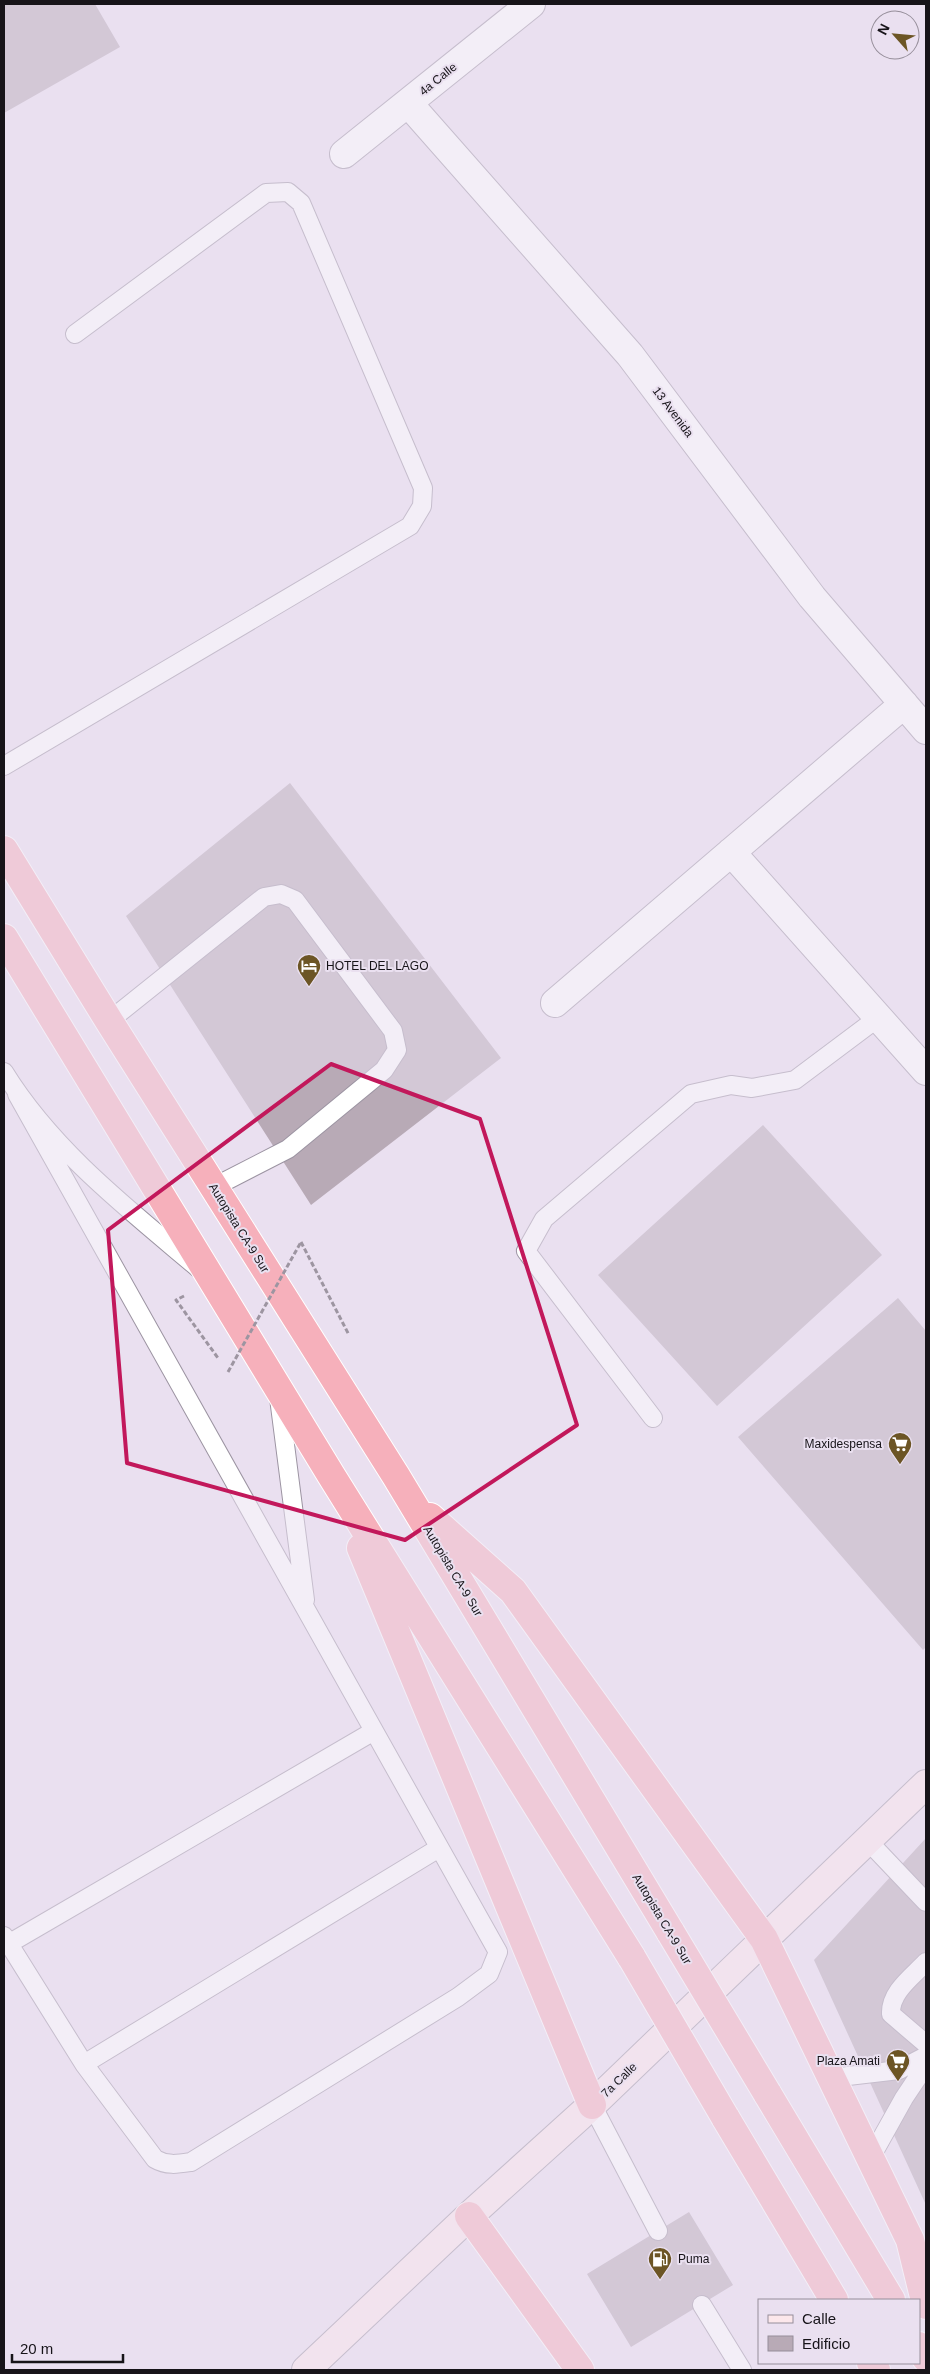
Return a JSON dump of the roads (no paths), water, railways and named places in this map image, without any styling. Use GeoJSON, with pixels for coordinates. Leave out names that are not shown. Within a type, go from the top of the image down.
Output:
{"type":"FeatureCollection","features":[{"type":"Feature","properties":{"kind":"highway","name":"Autopista CA-9 Sur"},"geometry":{"type":"LineString","coordinates":[[4,850],[109,1021],[410,1500],[890,2299]]}},
{"type":"Feature","properties":{"kind":"highway"},"geometry":{"type":"LineString","coordinates":[[4,938],[331,1475],[632,1958],[833,2299]]}},
{"type":"Feature","properties":{"kind":"highway"},"geometry":{"type":"LineString","coordinates":[[331,1475],[592,2106]]}},
{"type":"Feature","properties":{"kind":"highway"},"geometry":{"type":"LineString","coordinates":[[410,1500],[513,1591],[764,1939],[910,2240],[926,2305]]}},
{"type":"Feature","properties":{"kind":"highway"},"geometry":{"type":"LineString","coordinates":[[469,2216],[580,2370]]}},
{"type":"Feature","properties":{"kind":"main road","name":"7a Calle"},"geometry":{"type":"LineString","coordinates":[[306,2370],[469,2216],[592,2106],[926,1784]]}},
{"type":"Feature","properties":{"kind":"street","name":"4a Calle"},"geometry":{"type":"LineString","coordinates":[[344,154],[531,4]]}},
{"type":"Feature","properties":{"kind":"street","name":"13 Avenida"},"geometry":{"type":"LineString","coordinates":[[408,103],[630,355],[812,597],[926,730]]}},
{"type":"Feature","properties":{"kind":"street"},"geometry":{"type":"LineString","coordinates":[[555,1003],[904,704]]}},
{"type":"Feature","properties":{"kind":"street"},"geometry":{"type":"LineString","coordinates":[[731,852],[926,1070]]}},
{"type":"Feature","properties":{"kind":"lane"},"geometry":{"type":"LineString","coordinates":[[4,766],[410,526],[422,506],[423,488],[301,203],[288,192],[266,193],[75,334]]}},
{"type":"Feature","properties":{"kind":"lane"},"geometry":{"type":"LineString","coordinates":[[109,1021],[264,897],[281,894],[295,900],[393,1030],[397,1050],[384,1070],[288,1149],[214,1187]]}},
{"type":"Feature","properties":{"kind":"lane"},"geometry":{"type":"LineString","coordinates":[[653,1418],[526,1251],[544,1219],[691,1094],[731,1085],[752,1088],[795,1080],[879,1017]]}},
{"type":"Feature","properties":{"kind":"lane"},"geometry":{"type":"LineString","coordinates":[[4,1072],[17,1094],[498,1952],[489,1974],[458,1997],[191,2162],[162,2163],[155,2159],[84,2064],[7,1940],[374,1731]]}},
{"type":"Feature","properties":{"kind":"lane"},"geometry":{"type":"LineString","coordinates":[[17,1094],[82,1168],[213,1281]]}},
{"type":"Feature","properties":{"kind":"lane"},"geometry":{"type":"LineString","coordinates":[[277,1385],[306,1610]]}},
{"type":"Feature","properties":{"kind":"lane"},"geometry":{"type":"LineString","coordinates":[[867,1840],[926,1902]]}},
{"type":"Feature","properties":{"kind":"lane"},"geometry":{"type":"LineString","coordinates":[[84,2064],[439,1848]]}},
{"type":"Feature","properties":{"kind":"lane"},"geometry":{"type":"LineString","coordinates":[[926,1962],[894,1995],[890,2004],[891,2014],[926,2044]]}},
{"type":"Feature","properties":{"kind":"lane"},"geometry":{"type":"LineString","coordinates":[[831,2078],[898,2070],[926,2056]]}},
{"type":"Feature","properties":{"kind":"lane"},"geometry":{"type":"LineString","coordinates":[[870,2159],[904,2098],[926,2064]]}},
{"type":"Feature","properties":{"kind":"lane"},"geometry":{"type":"LineString","coordinates":[[592,2106],[658,2231]]}},
{"type":"Feature","properties":{"kind":"lane"},"geometry":{"type":"LineString","coordinates":[[702,2305],[742,2370]]}},
{"type":"Feature","properties":{"kind":"place","name":"HOTEL DEL LAGO"},"geometry":{"type":"Point","coordinates":[309,987]}},
{"type":"Feature","properties":{"kind":"place","name":"Maxidespensa"},"geometry":{"type":"Point","coordinates":[900,1465]}},
{"type":"Feature","properties":{"kind":"place","name":"Plaza Amati"},"geometry":{"type":"Point","coordinates":[898,2082]}},
{"type":"Feature","properties":{"kind":"place","name":"Puma"},"geometry":{"type":"Point","coordinates":[660,2280]}}]}
